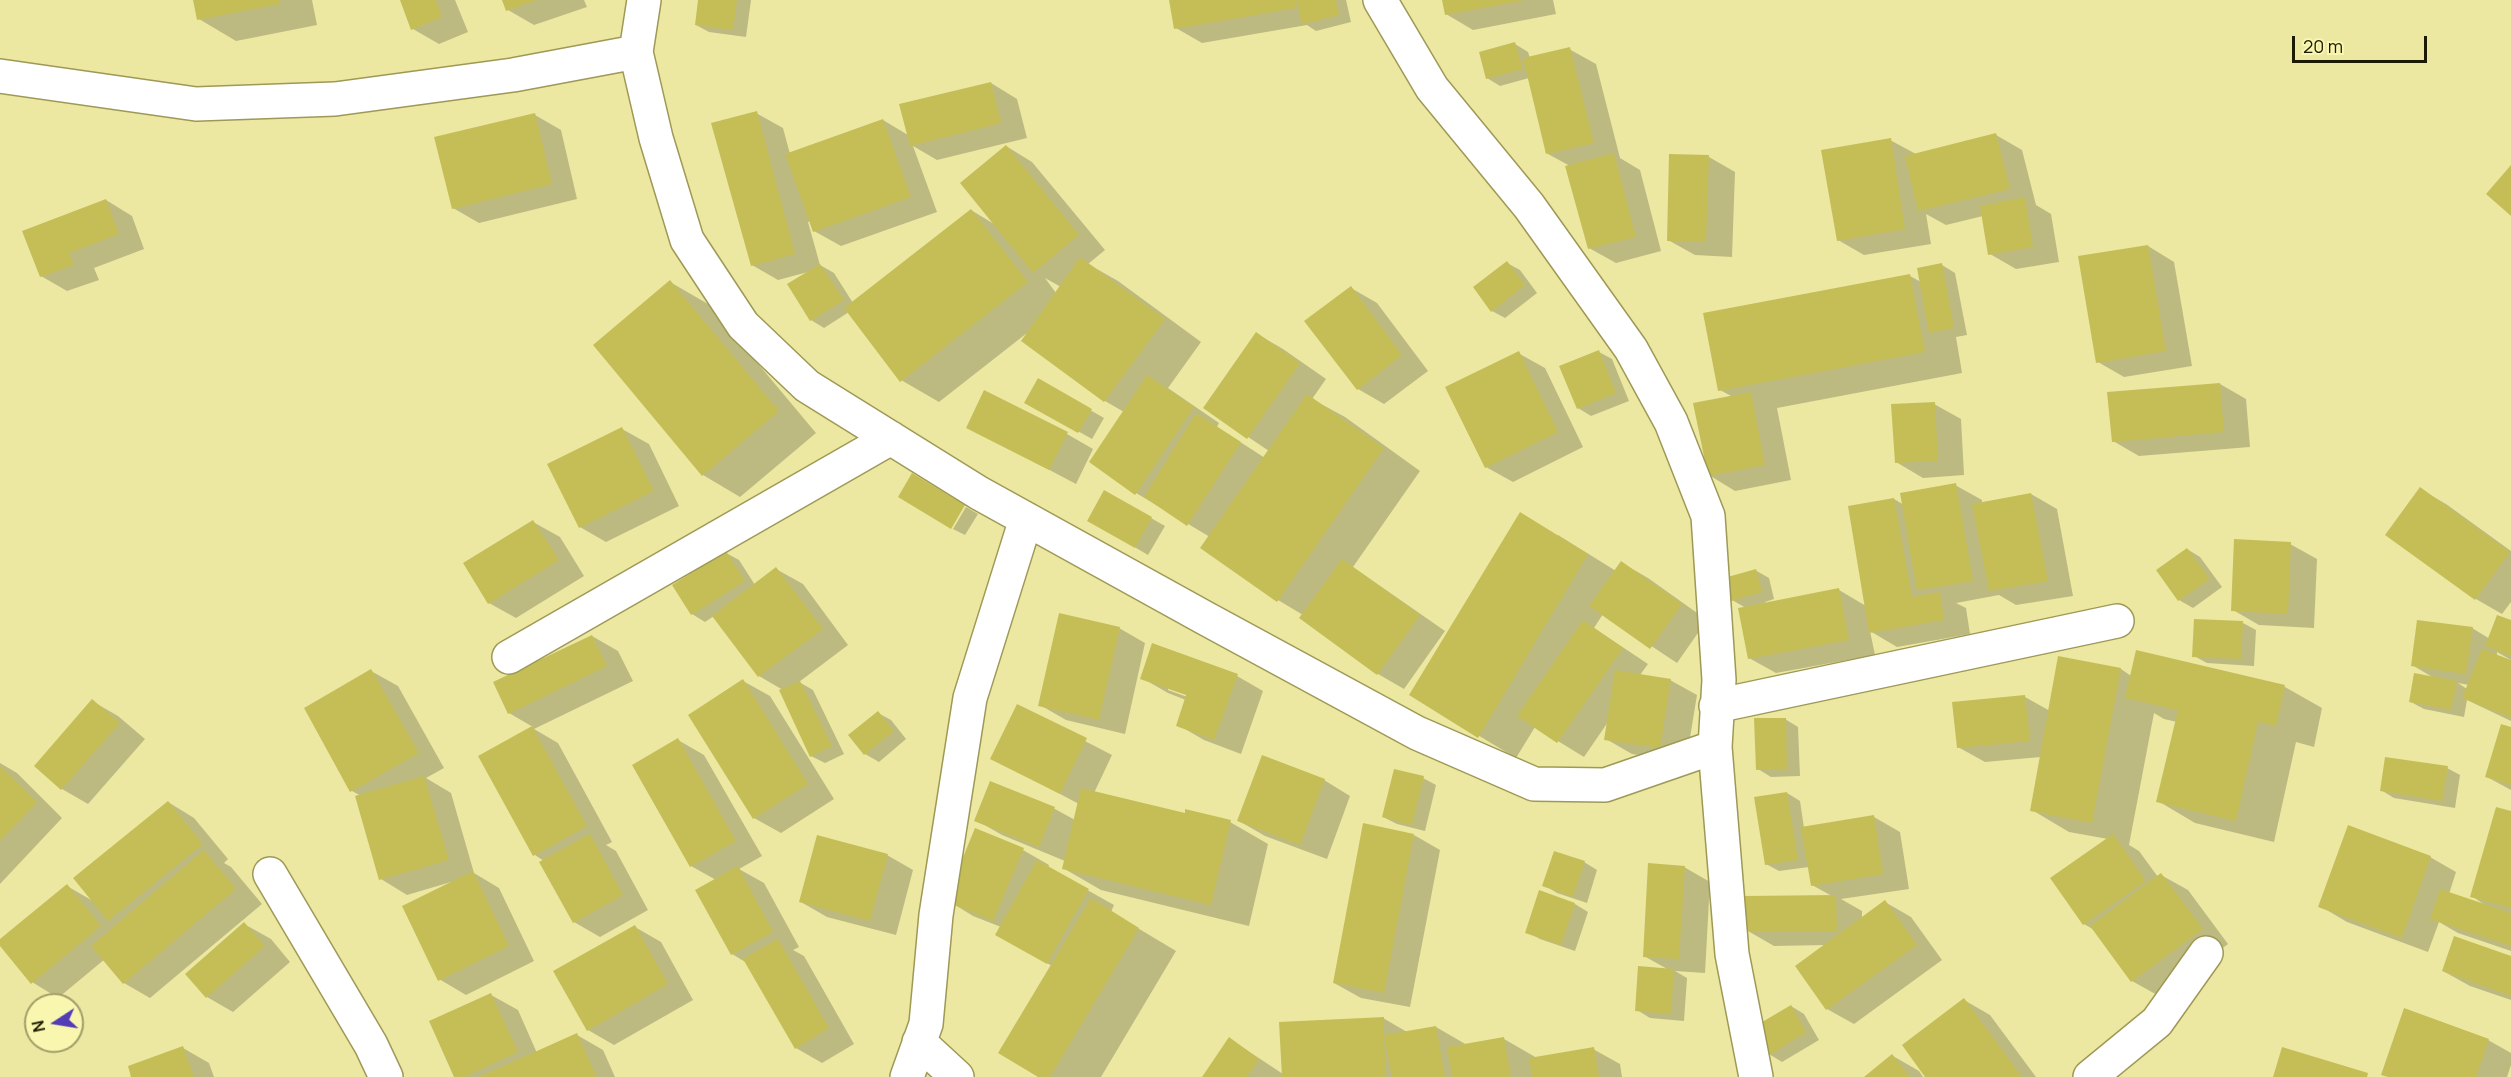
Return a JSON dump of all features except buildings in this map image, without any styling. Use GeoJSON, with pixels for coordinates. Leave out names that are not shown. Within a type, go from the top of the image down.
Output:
{"type":"FeatureCollection","features":[{"type":"Feature","properties":{"kind":"street"},"geometry":{"type":"LineString","coordinates":[[644,0],[636,52],[656,138],[687,240],[743,325],[807,386],[979,493],[1026,519],[1418,733],[1534,784],[1605,785],[1715,747]]}},
{"type":"Feature","properties":{"kind":"street"},"geometry":{"type":"LineString","coordinates":[[1380,0],[1432,88],[1529,206],[1631,349],[1671,422],[1708,516],[1719,680],[1715,747],[1732,954],[1756,1077]]}},
{"type":"Feature","properties":{"kind":"street"},"geometry":{"type":"LineString","coordinates":[[0,76],[196,104],[335,99],[513,75],[636,52]]}},
{"type":"Feature","properties":{"kind":"street"},"geometry":{"type":"LineString","coordinates":[[509,657],[891,438]]}},
{"type":"Feature","properties":{"kind":"street"},"geometry":{"type":"LineString","coordinates":[[907,1077],[926,1024],[936,915],[970,698],[1026,519]]}},
{"type":"Feature","properties":{"kind":"street"},"geometry":{"type":"LineString","coordinates":[[1716,706],[2117,621]]}},
{"type":"Feature","properties":{"kind":"street"},"geometry":{"type":"LineString","coordinates":[[270,874],[370,1045],[386,1077]]}},
{"type":"Feature","properties":{"kind":"street"},"geometry":{"type":"LineString","coordinates":[[2090,1077],[2157,1022],[2206,953]]}},
{"type":"Feature","properties":{"kind":"street"},"geometry":{"type":"LineString","coordinates":[[919,1042],[957,1077]]}}]}
